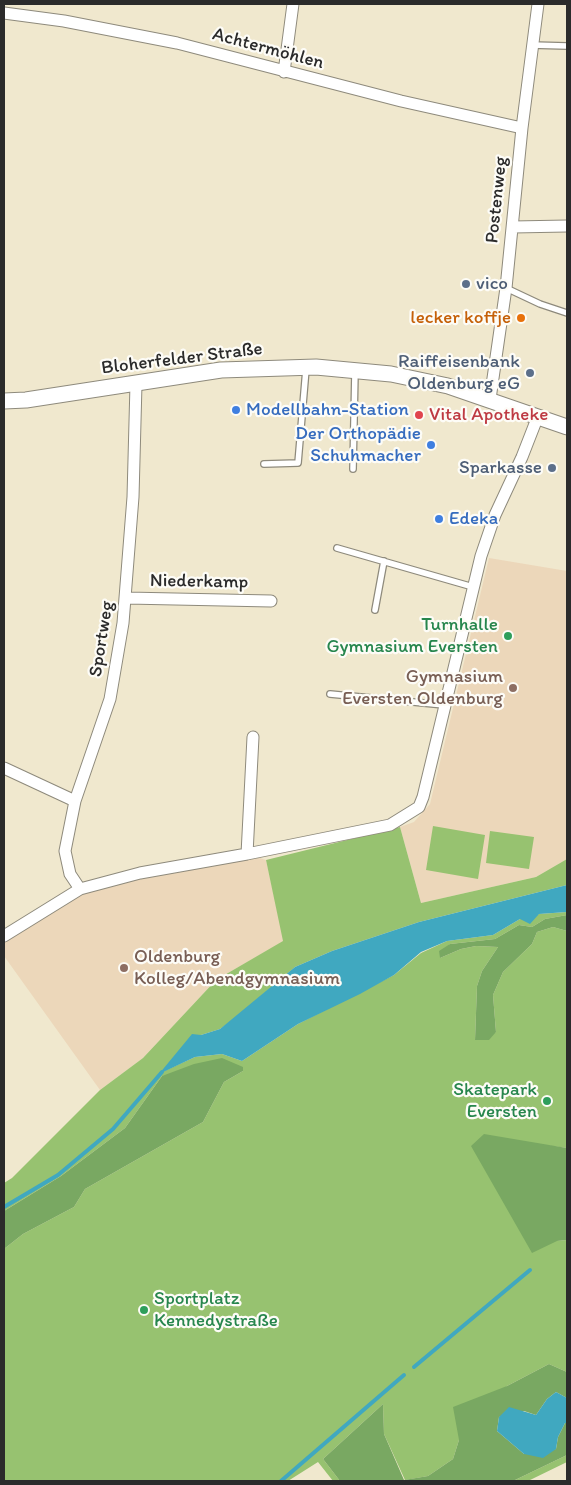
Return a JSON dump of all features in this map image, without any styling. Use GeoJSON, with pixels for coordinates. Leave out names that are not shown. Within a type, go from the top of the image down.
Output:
{"type":"FeatureCollection","features":[{"type":"Feature","properties":{"kind":"street"},"geometry":{"type":"LineString","coordinates":[[284,72],[293,4]]}},
{"type":"Feature","properties":{"kind":"street","name":"Postenweg"},"geometry":{"type":"LineString","coordinates":[[490,399],[506,288],[531,45],[538,4]]}},
{"type":"Feature","properties":{"kind":"street","name":"Achtermöhlen"},"geometry":{"type":"LineString","coordinates":[[4,13],[64,21],[177,43],[401,101],[522,128]]}},
{"type":"Feature","properties":{"kind":"street"},"geometry":{"type":"LineString","coordinates":[[513,227],[567,226]]}},
{"type":"Feature","properties":{"kind":"street","name":"Bloherfelder Straße"},"geometry":{"type":"LineString","coordinates":[[4,401],[26,400],[221,370],[306,367],[355,369],[422,380],[490,399],[567,427]]}},
{"type":"Feature","properties":{"kind":"street","name":"Sportweg"},"geometry":{"type":"LineString","coordinates":[[80,890],[70,874],[65,851],[75,801],[110,699],[127,598],[133,497],[136,384]]}},
{"type":"Feature","properties":{"kind":"street"},"geometry":{"type":"LineString","coordinates":[[4,936],[80,890],[140,873],[248,854],[390,825],[419,807],[423,797],[472,587],[495,515],[522,457],[538,416]]}},
{"type":"Feature","properties":{"kind":"street","name":"Niederkamp"},"geometry":{"type":"LineString","coordinates":[[127,598],[270,602]]}},
{"type":"Feature","properties":{"kind":"street"},"geometry":{"type":"LineString","coordinates":[[248,854],[253,737]]}},
{"type":"Feature","properties":{"kind":"street"},"geometry":{"type":"LineString","coordinates":[[4,768],[75,801]]}},
{"type":"Feature","properties":{"kind":"lane"},"geometry":{"type":"LineString","coordinates":[[531,45],[567,46]]}},
{"type":"Feature","properties":{"kind":"lane"},"geometry":{"type":"LineString","coordinates":[[506,288],[540,304],[567,313]]}},
{"type":"Feature","properties":{"kind":"lane"},"geometry":{"type":"LineString","coordinates":[[264,464],[298,464],[306,367]]}},
{"type":"Feature","properties":{"kind":"lane"},"geometry":{"type":"LineString","coordinates":[[353,469],[355,369]]}},
{"type":"Feature","properties":{"kind":"lane"},"geometry":{"type":"LineString","coordinates":[[337,548],[472,587]]}},
{"type":"Feature","properties":{"kind":"lane"},"geometry":{"type":"LineString","coordinates":[[374,610],[384,561]]}},
{"type":"Feature","properties":{"kind":"lane"},"geometry":{"type":"LineString","coordinates":[[330,694],[444,705]]}},
{"type":"Feature","properties":{"kind":"shaded area","name":"Gymnasium Eversten Oldenburg"},"geometry":{"type":"Polygon","coordinates":[[[489,558],[567,571],[567,859],[536,877],[421,903],[400,827],[414,822],[430,804],[489,558]]]}},
{"type":"Feature","properties":{"kind":"shaded area","name":"Oldenburg Kolleg/Abendgymnasium"},"geometry":{"type":"Polygon","coordinates":[[[247,854],[266,860],[284,941],[216,980],[143,1058],[100,1090],[4,956],[4,936],[80,889],[247,854]]]}},
{"type":"Feature","properties":{"kind":"green space"},"geometry":{"type":"Polygon","coordinates":[[[433,826],[485,835],[478,879],[426,870],[433,826]]]}},
{"type":"Feature","properties":{"kind":"green space"},"geometry":{"type":"Polygon","coordinates":[[[400,827],[421,903],[536,877],[567,859],[567,885],[419,922],[332,951],[295,967],[237,1017],[220,1029],[201,1035],[160,1073],[195,1057],[222,1054],[242,1061],[298,1024],[394,975],[421,953],[447,941],[493,935],[520,919],[539,914],[567,912],[567,915],[545,919],[532,927],[519,925],[495,939],[450,944],[440,958],[461,949],[476,946],[498,947],[482,971],[477,986],[475,1040],[496,1032],[493,995],[503,972],[532,944],[537,932],[553,927],[567,931],[567,1148],[536,1144],[557,1241],[567,1240],[567,1372],[549,1364],[507,1386],[459,1440],[453,1459],[428,1476],[405,1480],[384,1434],[383,1404],[323,1459],[340,1481],[333,1481],[318,1462],[288,1481],[4,1481],[4,1249],[23,1234],[74,1207],[85,1189],[203,1122],[224,1082],[243,1071],[162,1076],[125,1128],[61,1176],[4,1211],[4,1183],[12,1178],[100,1090],[143,1058],[216,980],[283,941],[266,860],[400,827]]]}},
{"type":"Feature","properties":{"kind":"green space"},"geometry":{"type":"Polygon","coordinates":[[[490,831],[534,837],[529,869],[486,863],[490,831]]]}},
{"type":"Feature","properties":{"kind":"green space"},"geometry":{"type":"Polygon","coordinates":[[[567,915],[567,931],[553,927],[537,932],[532,944],[503,972],[493,995],[496,1032],[489,1040],[475,1040],[477,986],[482,971],[498,947],[476,946],[461,949],[440,958],[439,951],[450,944],[495,939],[519,925],[532,927],[545,919],[567,915]]]}},
{"type":"Feature","properties":{"kind":"green space"},"geometry":{"type":"Polygon","coordinates":[[[222,1058],[243,1067],[243,1071],[224,1082],[203,1122],[85,1189],[74,1207],[23,1234],[4,1249],[4,1211],[61,1176],[125,1128],[162,1076],[194,1064],[222,1058]]]}},
{"type":"Feature","properties":{"kind":"green space"},"geometry":{"type":"Polygon","coordinates":[[[484,1134],[567,1148],[567,1240],[557,1241],[532,1253],[471,1146],[484,1134]]]}},
{"type":"Feature","properties":{"kind":"green space"},"geometry":{"type":"Polygon","coordinates":[[[549,1364],[567,1372],[567,1398],[556,1392],[547,1399],[536,1415],[524,1411],[499,1417],[497,1431],[524,1454],[556,1449],[558,1437],[565,1423],[567,1423],[567,1455],[513,1481],[340,1481],[323,1459],[383,1404],[384,1434],[404,1480],[428,1476],[453,1459],[459,1440],[453,1407],[507,1386],[549,1364]]]}},
{"type":"Feature","properties":{"kind":"green space"},"geometry":{"type":"Polygon","coordinates":[[[567,1455],[567,1462],[528,1481],[513,1481],[567,1455]]]}},
{"type":"Feature","properties":{"kind":"water"},"geometry":{"type":"Polygon","coordinates":[[[567,885],[567,912],[539,914],[530,924],[520,919],[493,935],[447,941],[421,952],[394,975],[298,1024],[242,1061],[222,1054],[195,1057],[159,1074],[192,1034],[201,1035],[220,1029],[295,967],[332,951],[419,922],[567,885]]]}},
{"type":"Feature","properties":{"kind":"water"},"geometry":{"type":"Polygon","coordinates":[[[556,1392],[567,1398],[567,1423],[565,1423],[558,1437],[556,1449],[543,1458],[524,1454],[497,1431],[499,1417],[509,1407],[536,1415],[547,1399],[556,1392]]]}},
{"type":"Feature","properties":{"kind":"waterway"},"geometry":{"type":"LineString","coordinates":[[4,1207],[58,1175],[113,1129],[162,1072]]}},
{"type":"Feature","properties":{"kind":"waterway"},"geometry":{"type":"LineString","coordinates":[[414,1367],[530,1270]]}},
{"type":"Feature","properties":{"kind":"waterway"},"geometry":{"type":"LineString","coordinates":[[281,1481],[404,1375]]}},
{"type":"Feature","properties":{"kind":"place","name":"vico"},"geometry":{"type":"Point","coordinates":[466,284]}},
{"type":"Feature","properties":{"kind":"place","name":"lecker koffje"},"geometry":{"type":"Point","coordinates":[521,318]}},
{"type":"Feature","properties":{"kind":"place","name":"Raiffeisenbank Oldenburg eG"},"geometry":{"type":"Point","coordinates":[530,373]}},
{"type":"Feature","properties":{"kind":"place","name":"Modellbahn-Station"},"geometry":{"type":"Point","coordinates":[236,410]}},
{"type":"Feature","properties":{"kind":"place","name":"Vital Apotheke"},"geometry":{"type":"Point","coordinates":[419,415]}},
{"type":"Feature","properties":{"kind":"place","name":"Der Orthopädie Schuhmacher"},"geometry":{"type":"Point","coordinates":[431,445]}},
{"type":"Feature","properties":{"kind":"place","name":"Sparkasse"},"geometry":{"type":"Point","coordinates":[552,468]}},
{"type":"Feature","properties":{"kind":"place","name":"Edeka"},"geometry":{"type":"Point","coordinates":[439,519]}},
{"type":"Feature","properties":{"kind":"place","name":"Turnhalle Gymnasium Eversten"},"geometry":{"type":"Point","coordinates":[508,636]}},
{"type":"Feature","properties":{"kind":"place","name":"Gymnasium Eversten Oldenburg"},"geometry":{"type":"Point","coordinates":[513,688]}},
{"type":"Feature","properties":{"kind":"place","name":"Oldenburg Kolleg/Abendgymnasium"},"geometry":{"type":"Point","coordinates":[124,968]}},
{"type":"Feature","properties":{"kind":"place","name":"Skatepark Eversten"},"geometry":{"type":"Point","coordinates":[547,1101]}},
{"type":"Feature","properties":{"kind":"place","name":"Sportplatz Kennedystraße"},"geometry":{"type":"Point","coordinates":[144,1310]}}]}
